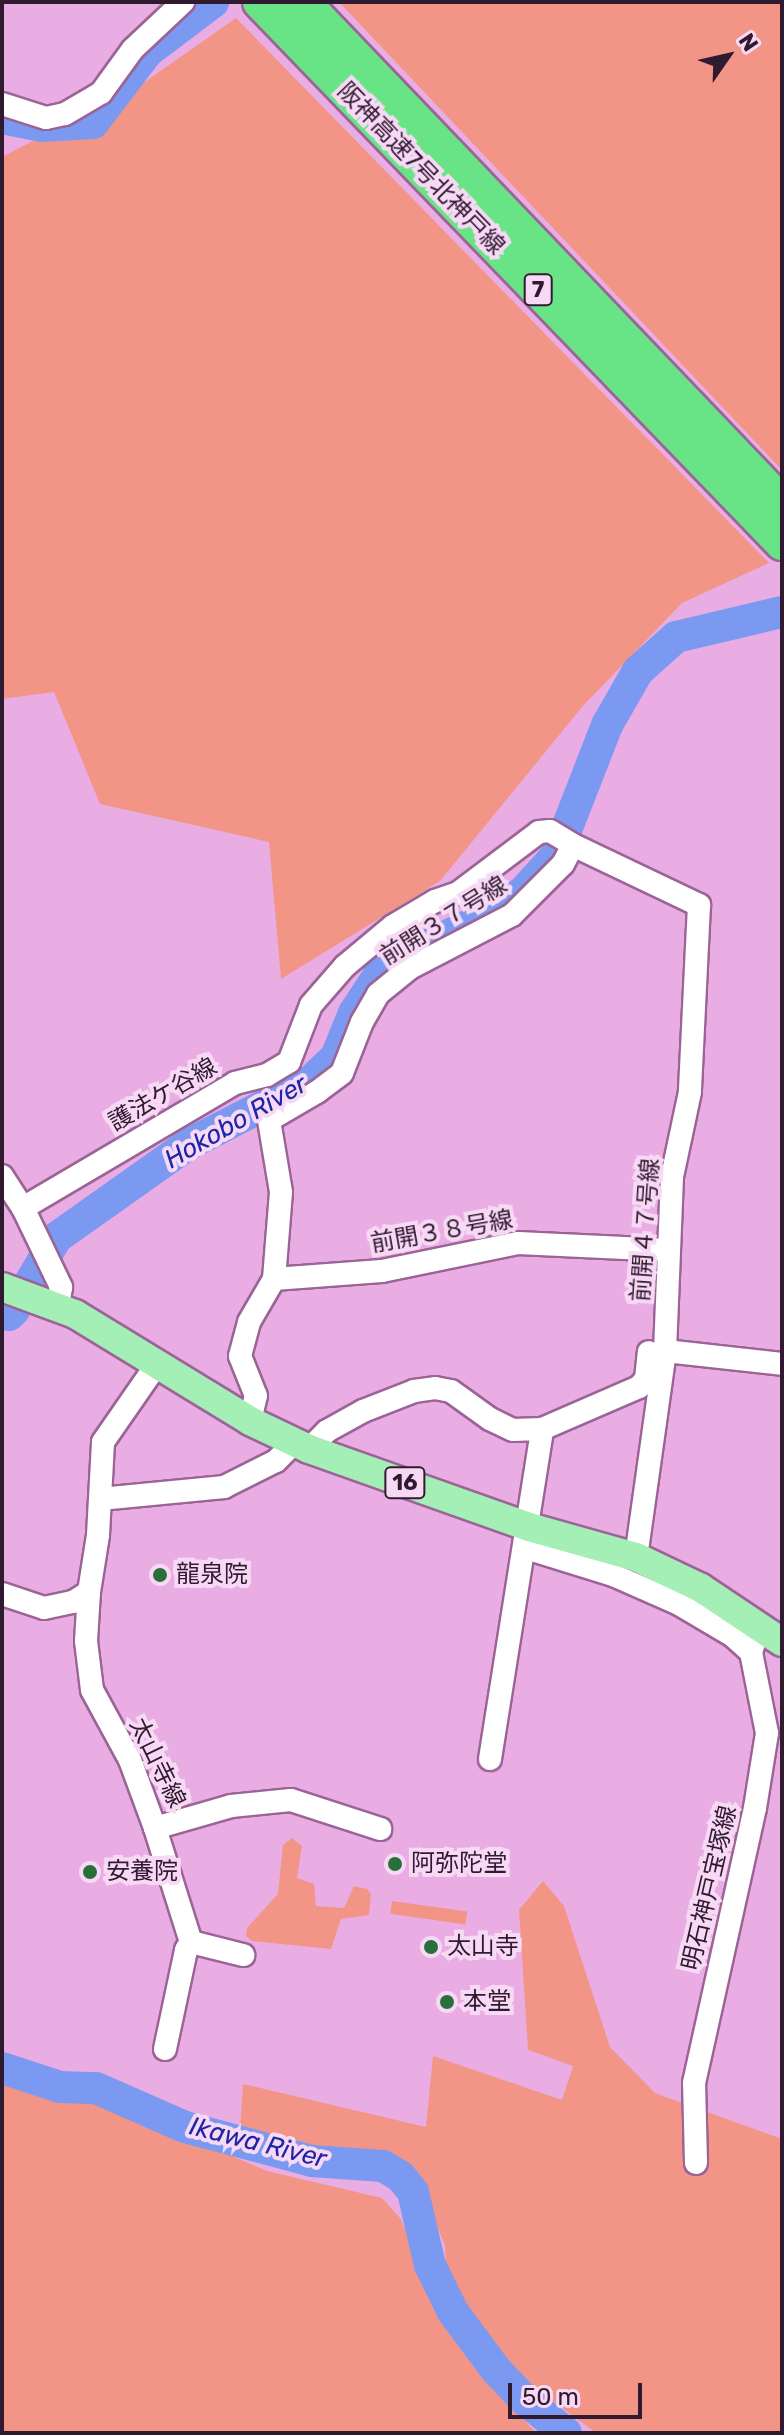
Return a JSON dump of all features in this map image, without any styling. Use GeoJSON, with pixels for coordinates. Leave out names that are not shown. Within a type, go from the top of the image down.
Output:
{"type":"FeatureCollection","features":[{"type":"Feature","properties":{"kind":"highway","name":"阪神高速7号北神戸線"},"geometry":{"type":"LineString","coordinates":[[260,2],[431,159],[665,402],[782,543]]}},
{"type":"Feature","properties":{"kind":"highway","name":"阪神高速7号北神戸線"},"geometry":{"type":"LineString","coordinates":[[303,2],[431,159]]}},
{"type":"Feature","properties":{"kind":"highway","name":"阪神高速7号北神戸線"},"geometry":{"type":"LineString","coordinates":[[665,402],[782,503]]}},
{"type":"Feature","properties":{"kind":"main road","name":"16"},"geometry":{"type":"LineString","coordinates":[[27,1296],[157,1364],[250,1421],[302,1445],[528,1538],[636,1557],[701,1588],[765,1640]]}},
{"type":"Feature","properties":{"kind":"street"},"geometry":{"type":"LineString","coordinates":[[2,104],[46,118],[65,114],[101,93],[133,49],[183,2]]}},
{"type":"Feature","properties":{"kind":"street","name":"護法ケ谷線"},"geometry":{"type":"LineString","coordinates":[[23,1208],[235,1083],[267,1075],[289,1062],[311,1005],[345,966],[393,926],[435,901],[458,893],[539,832],[550,831],[572,844]]}},
{"type":"Feature","properties":{"kind":"street","name":"前開３７号線"},"geometry":{"type":"LineString","coordinates":[[250,1421],[256,1396],[240,1356],[249,1322],[274,1279],[281,1192],[269,1120],[317,1092],[342,1073],[362,1022],[378,994],[410,968],[512,915],[563,864],[573,845],[699,905]]}},
{"type":"Feature","properties":{"kind":"street","name":"前開４７号線"},"geometry":{"type":"LineString","coordinates":[[636,1557],[665,1341],[672,1177],[690,1092],[699,905]]}},
{"type":"Feature","properties":{"kind":"street"},"geometry":{"type":"LineString","coordinates":[[2,1176],[23,1208],[61,1287],[27,1296]]}},
{"type":"Feature","properties":{"kind":"street","name":"前開３８号線"},"geometry":{"type":"LineString","coordinates":[[274,1279],[382,1271],[518,1243],[667,1250]]}},
{"type":"Feature","properties":{"kind":"street"},"geometry":{"type":"LineString","coordinates":[[100,1499],[224,1487],[363,1411],[414,1391],[435,1388],[451,1391],[490,1419],[513,1430],[542,1429],[639,1387],[646,1379],[650,1338],[782,1364]]}},
{"type":"Feature","properties":{"kind":"street","name":"太山寺線"},"geometry":{"type":"LineString","coordinates":[[157,1364],[103,1442],[86,1641],[92,1690],[130,1760],[155,1828],[231,1806],[291,1800],[380,1829]]}},
{"type":"Feature","properties":{"kind":"street"},"geometry":{"type":"LineString","coordinates":[[490,1759],[528,1538],[542,1429]]}},
{"type":"Feature","properties":{"kind":"street"},"geometry":{"type":"LineString","coordinates":[[528,1538],[679,1604],[733,1636],[765,1640]]}},
{"type":"Feature","properties":{"kind":"street"},"geometry":{"type":"LineString","coordinates":[[2,1594],[44,1608],[61,1607],[89,1592]]}},
{"type":"Feature","properties":{"kind":"street","name":"明石神戸宝塚線"},"geometry":{"type":"LineString","coordinates":[[696,2163],[694,2083],[755,1808],[767,1733],[765,1640]]}},
{"type":"Feature","properties":{"kind":"street"},"geometry":{"type":"LineString","coordinates":[[155,1828],[191,1942],[186,1950],[165,2049]]}},
{"type":"Feature","properties":{"kind":"street"},"geometry":{"type":"LineString","coordinates":[[191,1942],[243,1955]]}},
{"type":"Feature","properties":{"kind":"shaded area"},"geometry":{"type":"Polygon","coordinates":[[[339,2],[782,2],[782,470],[339,2]]]}},
{"type":"Feature","properties":{"kind":"shaded area"},"geometry":{"type":"Polygon","coordinates":[[[236,18],[769,563],[682,603],[582,707],[440,881],[281,979],[269,842],[100,804],[54,692],[2,699],[2,157],[139,86],[236,18]]]}},
{"type":"Feature","properties":{"kind":"shaded area"},"geometry":{"type":"Polygon","coordinates":[[[292,1838],[302,1846],[297,1878],[314,1884],[316,1906],[344,1908],[354,1886],[367,1889],[371,1894],[369,1915],[341,1919],[331,1949],[252,1941],[246,1936],[247,1928],[278,1894],[283,1845],[292,1838]]]}},
{"type":"Feature","properties":{"kind":"shaded area"},"geometry":{"type":"Polygon","coordinates":[[[543,1881],[564,1906],[610,2047],[655,2093],[782,2139],[782,2433],[596,2433],[519,2376],[490,2343],[447,2278],[445,2246],[414,2167],[314,2156],[240,2131],[243,2084],[426,2127],[433,2056],[562,2100],[573,2066],[528,2050],[519,1910],[543,1881]]]}},
{"type":"Feature","properties":{"kind":"shaded area"},"geometry":{"type":"Polygon","coordinates":[[[392,1901],[467,1912],[465,1924],[390,1914],[392,1901]]]}},
{"type":"Feature","properties":{"kind":"shaded area"},"geometry":{"type":"Polygon","coordinates":[[[2,2073],[103,2101],[267,2171],[382,2198],[400,2218],[460,2348],[536,2433],[2,2433],[2,2073]]]}},
{"type":"Feature","properties":{"kind":"waterway"},"geometry":{"type":"LineString","coordinates":[[2,118],[42,126],[93,123],[147,52],[213,2]]}},
{"type":"Feature","properties":{"kind":"waterway","name":"Hokobo River"},"geometry":{"type":"LineString","coordinates":[[2,1314],[9,1315],[14,1310],[56,1238],[189,1144],[311,1081],[336,1057],[354,1013],[379,975],[416,951],[486,917],[523,892],[556,856],[607,725],[638,671],[676,637],[782,612]]}},
{"type":"Feature","properties":{"kind":"waterway","name":"Ikawa River"},"geometry":{"type":"LineString","coordinates":[[2,2068],[60,2087],[96,2088],[185,2127],[312,2161],[383,2166],[401,2177],[413,2192],[430,2265],[453,2312],[496,2370],[524,2399],[566,2433]]}},
{"type":"Feature","properties":{"kind":"place","name":"龍泉院"},"geometry":{"type":"Point","coordinates":[160,1575]}},
{"type":"Feature","properties":{"kind":"place","name":"阿弥陀堂"},"geometry":{"type":"Point","coordinates":[395,1864]}},
{"type":"Feature","properties":{"kind":"place","name":"安養院"},"geometry":{"type":"Point","coordinates":[90,1872]}},
{"type":"Feature","properties":{"kind":"place","name":"太山寺"},"geometry":{"type":"Point","coordinates":[431,1947]}},
{"type":"Feature","properties":{"kind":"place","name":"本堂"},"geometry":{"type":"Point","coordinates":[447,2002]}}]}
